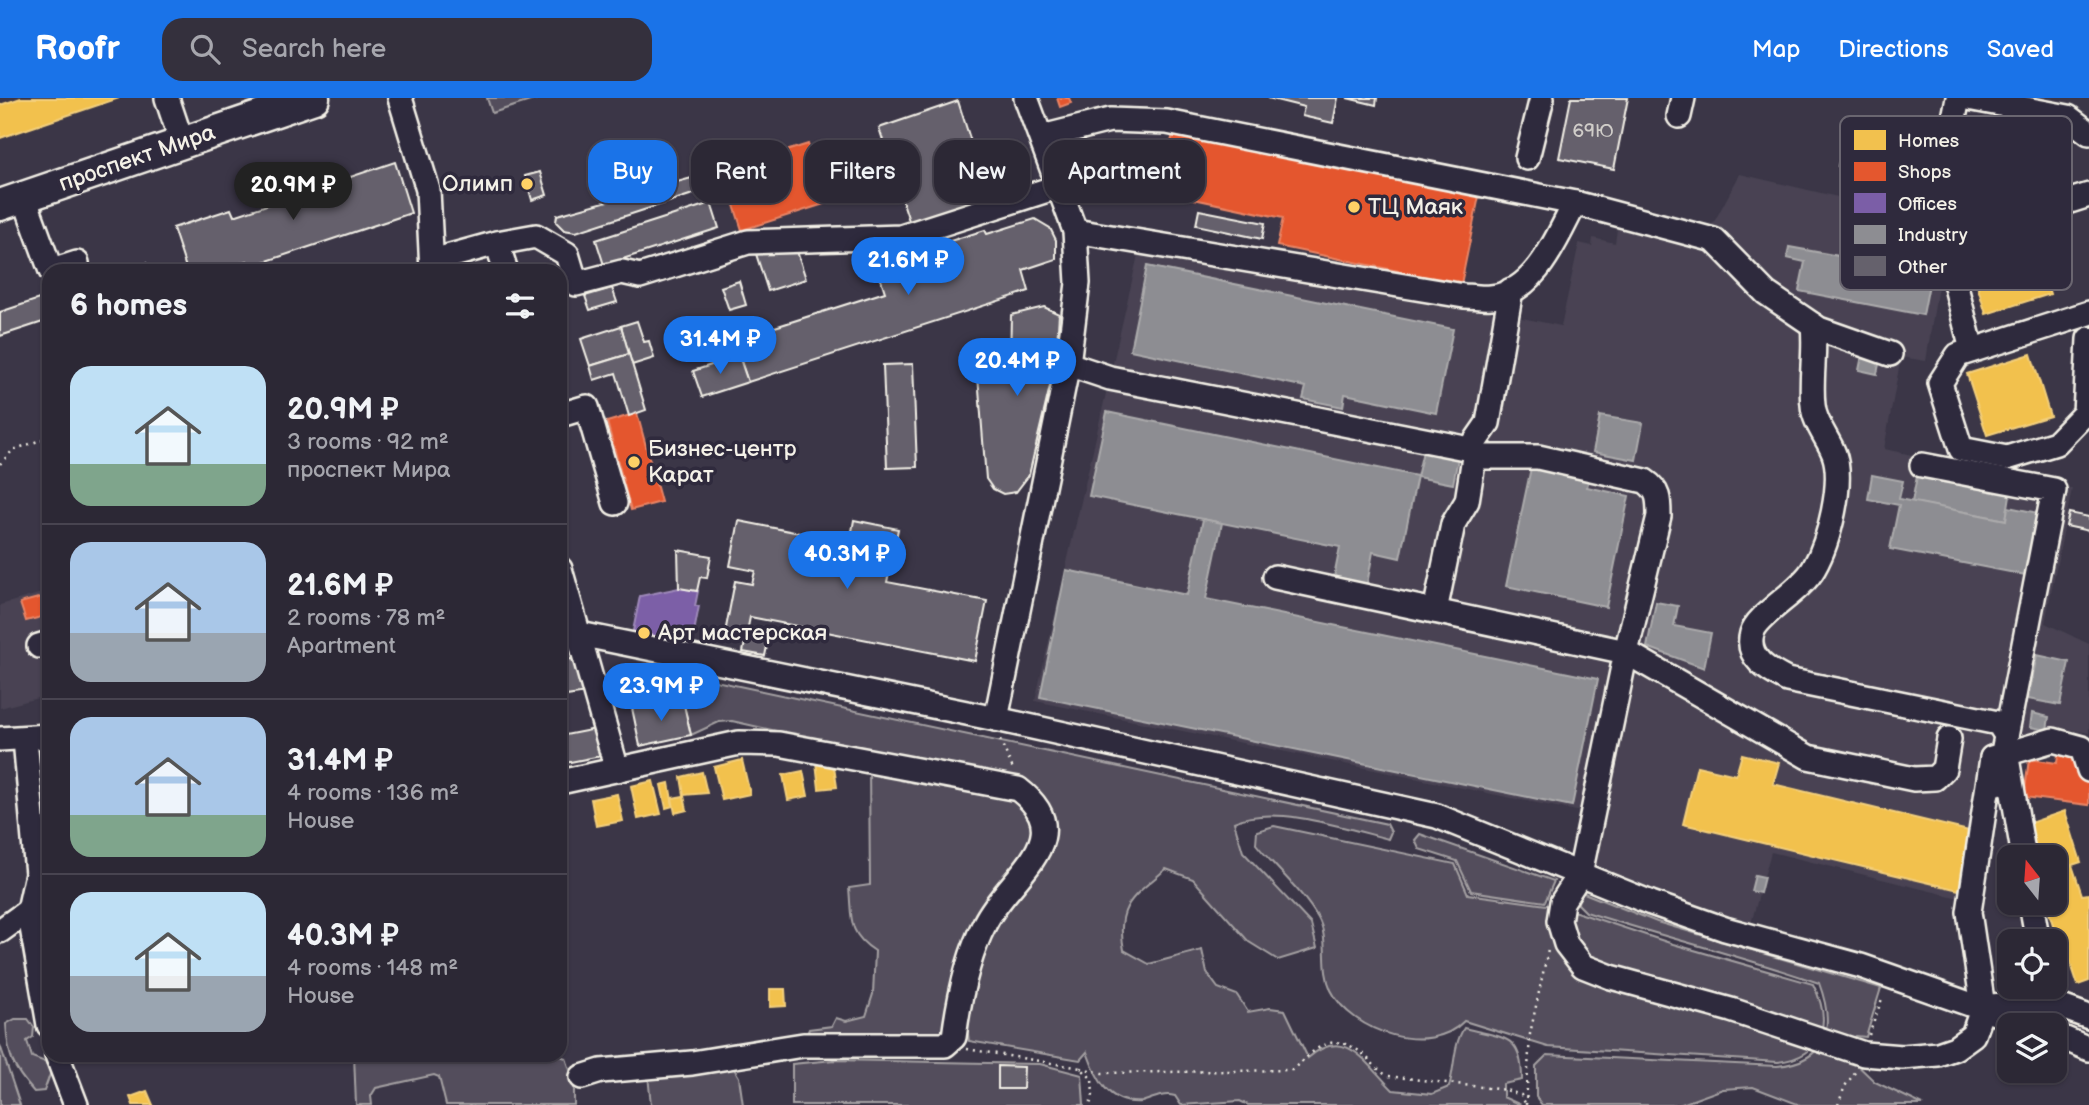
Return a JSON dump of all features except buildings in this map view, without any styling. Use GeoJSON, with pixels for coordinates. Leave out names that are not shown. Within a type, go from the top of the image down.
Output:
{"type":"FeatureCollection","features":[{"type":"Feature","properties":{"kind":"main road","name":"проспект Мира"},"geometry":{"type":"LineString","coordinates":[[12,201],[314,98]]}},
{"type":"Feature","properties":{"kind":"street"},"geometry":{"type":"LineString","coordinates":[[167,98],[182,143]]}},
{"type":"Feature","properties":{"kind":"street"},"geometry":{"type":"LineString","coordinates":[[400,98],[428,190],[432,264]]}},
{"type":"Feature","properties":{"kind":"street"},"geometry":{"type":"LineString","coordinates":[[1026,98],[1044,142]]}},
{"type":"Feature","properties":{"kind":"street"},"geometry":{"type":"LineString","coordinates":[[1528,158],[1542,98]]}},
{"type":"Feature","properties":{"kind":"street"},"geometry":{"type":"LineString","coordinates":[[1954,116],[1958,98]]}},
{"type":"Feature","properties":{"kind":"street"},"geometry":{"type":"LineString","coordinates":[[1968,98],[2063,116]]}},
{"type":"Feature","properties":{"kind":"street"},"geometry":{"type":"LineString","coordinates":[[1042,136],[1111,120],[1167,122],[1575,203],[1714,240],[1766,293],[1813,325],[1890,355]]}},
{"type":"Feature","properties":{"kind":"street"},"geometry":{"type":"LineString","coordinates":[[2072,120],[2089,133]]}},
{"type":"Feature","properties":{"kind":"street"},"geometry":{"type":"LineString","coordinates":[[438,264],[497,243],[536,236],[567,254],[576,284],[622,272],[640,276],[748,242],[901,237],[1044,191]]}},
{"type":"Feature","properties":{"kind":"street"},"geometry":{"type":"LineString","coordinates":[[2072,200],[2089,195]]}},
{"type":"Feature","properties":{"kind":"street"},"geometry":{"type":"LineString","coordinates":[[12,201],[47,264]]}},
{"type":"Feature","properties":{"kind":"street"},"geometry":{"type":"LineString","coordinates":[[996,719],[1068,364],[1078,283],[1075,231],[1066,203]]}},
{"type":"Feature","properties":{"kind":"street"},"geometry":{"type":"LineString","coordinates":[[1075,231],[1464,296],[1493,297],[1511,290],[1543,263],[1575,203]]}},
{"type":"Feature","properties":{"kind":"street"},"geometry":{"type":"LineString","coordinates":[[497,243],[504,264]]}},
{"type":"Feature","properties":{"kind":"street"},"geometry":{"type":"LineString","coordinates":[[1434,611],[1452,524],[1466,501],[1472,453],[1488,423],[1511,290]]}},
{"type":"Feature","properties":{"kind":"street"},"geometry":{"type":"LineString","coordinates":[[1957,290],[1972,350]]}},
{"type":"Feature","properties":{"kind":"street"},"geometry":{"type":"LineString","coordinates":[[2089,313],[1958,355],[1940,383],[1961,449],[2007,458],[2056,443],[2087,413],[2089,339]]}},
{"type":"Feature","properties":{"kind":"street"},"geometry":{"type":"LineString","coordinates":[[1813,325],[1815,346],[1812,404],[1814,417],[1835,456],[1839,477],[1835,507],[1814,568],[1789,598],[1763,616],[1752,633],[1752,650],[1764,669],[1787,680],[1998,723],[2021,845]]}},
{"type":"Feature","properties":{"kind":"street"},"geometry":{"type":"LineString","coordinates":[[1068,364],[1110,378],[1472,453],[1538,457],[1645,481],[1653,486],[1658,497],[1659,516],[1626,652],[1580,874],[1562,902],[1559,921],[1566,944],[1583,966],[1611,977],[1731,1010],[1864,1054],[1902,1057],[1938,1054],[1955,1048],[1973,1035],[1983,1007],[1969,912],[2054,489],[1922,465]]}},
{"type":"Feature","properties":{"kind":"street"},"geometry":{"type":"LineString","coordinates":[[567,413],[587,407],[615,503]]}},
{"type":"Feature","properties":{"kind":"street"},"geometry":{"type":"LineString","coordinates":[[1275,577],[1626,652],[1808,757],[1914,779],[1935,778],[1944,769],[1949,739]]}},
{"type":"Feature","properties":{"kind":"street"},"geometry":{"type":"LineString","coordinates":[[567,613],[570,632],[617,770]]}},
{"type":"Feature","properties":{"kind":"street"},"geometry":{"type":"LineString","coordinates":[[570,632],[996,719],[1437,816],[1725,929],[1801,948],[1998,1013]]}},
{"type":"Feature","properties":{"kind":"street"},"geometry":{"type":"LineString","coordinates":[[0,739],[42,737]]}},
{"type":"Feature","properties":{"kind":"street"},"geometry":{"type":"LineString","coordinates":[[25,739],[42,866]]}},
{"type":"Feature","properties":{"kind":"street"},"geometry":{"type":"LineString","coordinates":[[2002,749],[2053,740],[2082,748],[2089,770]]}},
{"type":"Feature","properties":{"kind":"street"},"geometry":{"type":"LineString","coordinates":[[567,781],[740,743],[779,744],[1018,789],[1041,810],[1045,825],[1042,842],[985,922],[959,998],[954,1037],[945,1045],[803,1045],[692,1063],[601,1071],[582,1077]]}},
{"type":"Feature","properties":{"kind":"street"},"geometry":{"type":"LineString","coordinates":[[42,876],[29,910],[42,985]]}},
{"type":"Feature","properties":{"kind":"street"},"geometry":{"type":"LineString","coordinates":[[0,931],[29,910]]}},
{"type":"Feature","properties":{"kind":"street"},"geometry":{"type":"LineString","coordinates":[[1983,1007],[2025,999]]}},
{"type":"Feature","properties":{"kind":"street"},"geometry":{"type":"LineString","coordinates":[[2054,999],[2089,1017]]}},
{"type":"Feature","properties":{"kind":"street"},"geometry":{"type":"LineString","coordinates":[[2067,1040],[2089,1049]]}},
{"type":"Feature","properties":{"kind":"street"},"geometry":{"type":"LineString","coordinates":[[60,1062],[76,1105]]}},
{"type":"Feature","properties":{"kind":"path"},"geometry":{"type":"LineString","coordinates":[[0,464],[13,450],[42,440]]}},
{"type":"Feature","properties":{"kind":"path"},"geometry":{"type":"LineString","coordinates":[[996,719],[1018,789]]}},
{"type":"Feature","properties":{"kind":"path"},"geometry":{"type":"LineString","coordinates":[[1526,1105],[1530,1034],[1535,1002],[1545,957],[1559,921]]}},
{"type":"Feature","properties":{"kind":"path"},"geometry":{"type":"LineString","coordinates":[[945,1045],[1102,1073],[1292,1070],[1318,1046],[1334,1042],[1347,1044],[1388,1076],[1506,1090],[1521,1095],[1526,1105]]}},
{"type":"Feature","properties":{"kind":"path"},"geometry":{"type":"LineString","coordinates":[[1081,1068],[1092,1079],[1093,1095],[1090,1105]]}},
{"type":"Feature","properties":{"kind":"shaded area"},"geometry":{"type":"Polygon","coordinates":[[[487,98],[540,98],[492,113],[487,98]]]}},
{"type":"Feature","properties":{"kind":"shaded area"},"geometry":{"type":"Polygon","coordinates":[[[1740,174],[1840,198],[1840,290],[1937,290],[1926,361],[1901,357],[1884,449],[2072,489],[2045,623],[2089,644],[2089,733],[2055,727],[2053,744],[1996,733],[1963,899],[1771,852],[1750,927],[1686,907],[1597,871],[1595,859],[1601,816],[1035,701],[1140,246],[1343,281],[1361,294],[1368,286],[1561,326],[1579,243],[1592,246],[1593,238],[1615,243],[1617,229],[1692,243],[1714,222],[1740,174]]]}},
{"type":"Feature","properties":{"kind":"shaded area"},"geometry":{"type":"Polygon","coordinates":[[[42,593],[42,697],[0,708],[0,605],[42,593]]]}},
{"type":"Feature","properties":{"kind":"shaded area"},"geometry":{"type":"Polygon","coordinates":[[[673,672],[1387,824],[1391,832],[1388,839],[1331,824],[1289,817],[1250,817],[1234,822],[1243,852],[1311,924],[1317,948],[1278,960],[1249,942],[1193,879],[1166,869],[1136,895],[1125,912],[1122,922],[1124,950],[1149,964],[1202,950],[1207,973],[1218,988],[1237,995],[1248,1012],[1270,1008],[1285,1010],[1308,1058],[1321,1049],[1334,1045],[1345,1047],[1365,1060],[1393,1090],[1432,1094],[1449,1087],[1456,1049],[1464,1028],[1508,1040],[1519,1054],[1522,1080],[1503,1084],[1503,1097],[1521,1105],[1248,1105],[1240,1101],[1181,1105],[1175,1096],[1166,1095],[1142,1102],[1130,1102],[1120,1099],[1105,1088],[1094,1071],[1087,1052],[1080,1060],[969,1041],[964,1008],[979,953],[1047,845],[1019,785],[732,721],[719,722],[691,735],[683,701],[670,704],[668,692],[673,672]]]}},
{"type":"Feature","properties":{"kind":"shaded area"},"geometry":{"type":"Polygon","coordinates":[[[869,765],[1012,795],[1042,830],[956,995],[942,1036],[806,1036],[809,1029],[832,1026],[836,1018],[846,1021],[866,1016],[873,994],[875,951],[855,931],[849,888],[870,885],[869,765]]]}},
{"type":"Feature","properties":{"kind":"shaded area"},"geometry":{"type":"Polygon","coordinates":[[[1274,826],[1455,864],[1468,894],[1561,907],[1673,944],[1813,984],[1822,1011],[1820,1035],[1815,1045],[1806,1053],[1778,1062],[1548,1047],[1464,1021],[1449,1032],[1432,1037],[1393,1035],[1373,1028],[1341,1005],[1331,990],[1326,972],[1324,935],[1318,918],[1297,889],[1256,844],[1257,831],[1274,826]]]}},
{"type":"Feature","properties":{"kind":"shaded area"},"geometry":{"type":"Polygon","coordinates":[[[1420,834],[1554,881],[1545,902],[1471,891],[1457,861],[1419,849],[1415,840],[1420,834]]]}},
{"type":"Feature","properties":{"kind":"shaded area"},"geometry":{"type":"Polygon","coordinates":[[[1579,891],[1657,922],[1881,988],[1866,1037],[1856,1036],[1848,1043],[1848,1056],[1875,1082],[1923,1105],[1800,1105],[1753,1087],[1723,1089],[1679,1105],[1542,1105],[1536,1097],[1536,1066],[1547,1055],[1777,1066],[1808,1057],[1824,1039],[1826,1013],[1819,983],[1586,912],[1578,904],[1579,891]]]}},
{"type":"Feature","properties":{"kind":"shaded area"},"geometry":{"type":"Polygon","coordinates":[[[15,1019],[28,1019],[34,1027],[33,1037],[27,1041],[32,1057],[52,1069],[44,1091],[34,1092],[12,1061],[6,1024],[15,1019]]]}},
{"type":"Feature","properties":{"kind":"shaded area"},"geometry":{"type":"Polygon","coordinates":[[[0,1045],[20,1105],[0,1105],[0,1045]]]}},
{"type":"Feature","properties":{"kind":"shaded area"},"geometry":{"type":"Polygon","coordinates":[[[834,1060],[1040,1064],[1082,1075],[1084,1105],[792,1105],[792,1064],[834,1060]]]}},
{"type":"Feature","properties":{"kind":"shaded area"},"geometry":{"type":"Polygon","coordinates":[[[567,1061],[574,1082],[574,1105],[446,1105],[439,1077],[434,1075],[376,1088],[371,1096],[372,1105],[356,1105],[354,1062],[567,1061]]]}},
{"type":"Feature","properties":{"kind":"shaded area"},"geometry":{"type":"Polygon","coordinates":[[[733,1067],[739,1077],[743,1105],[651,1105],[648,1075],[733,1067]]]}},
{"type":"Feature","properties":{"kind":"place","name":"Олимп"},"geometry":{"type":"Point","coordinates":[527,184]}},
{"type":"Feature","properties":{"kind":"place","name":"ТЦ Маяк"},"geometry":{"type":"Point","coordinates":[1354,207]}},
{"type":"Feature","properties":{"kind":"place","name":"Бизнес-центр Карат"},"geometry":{"type":"Point","coordinates":[634,462]}},
{"type":"Feature","properties":{"kind":"place","name":"Арт мастерская"},"geometry":{"type":"Point","coordinates":[644,633]}}]}
